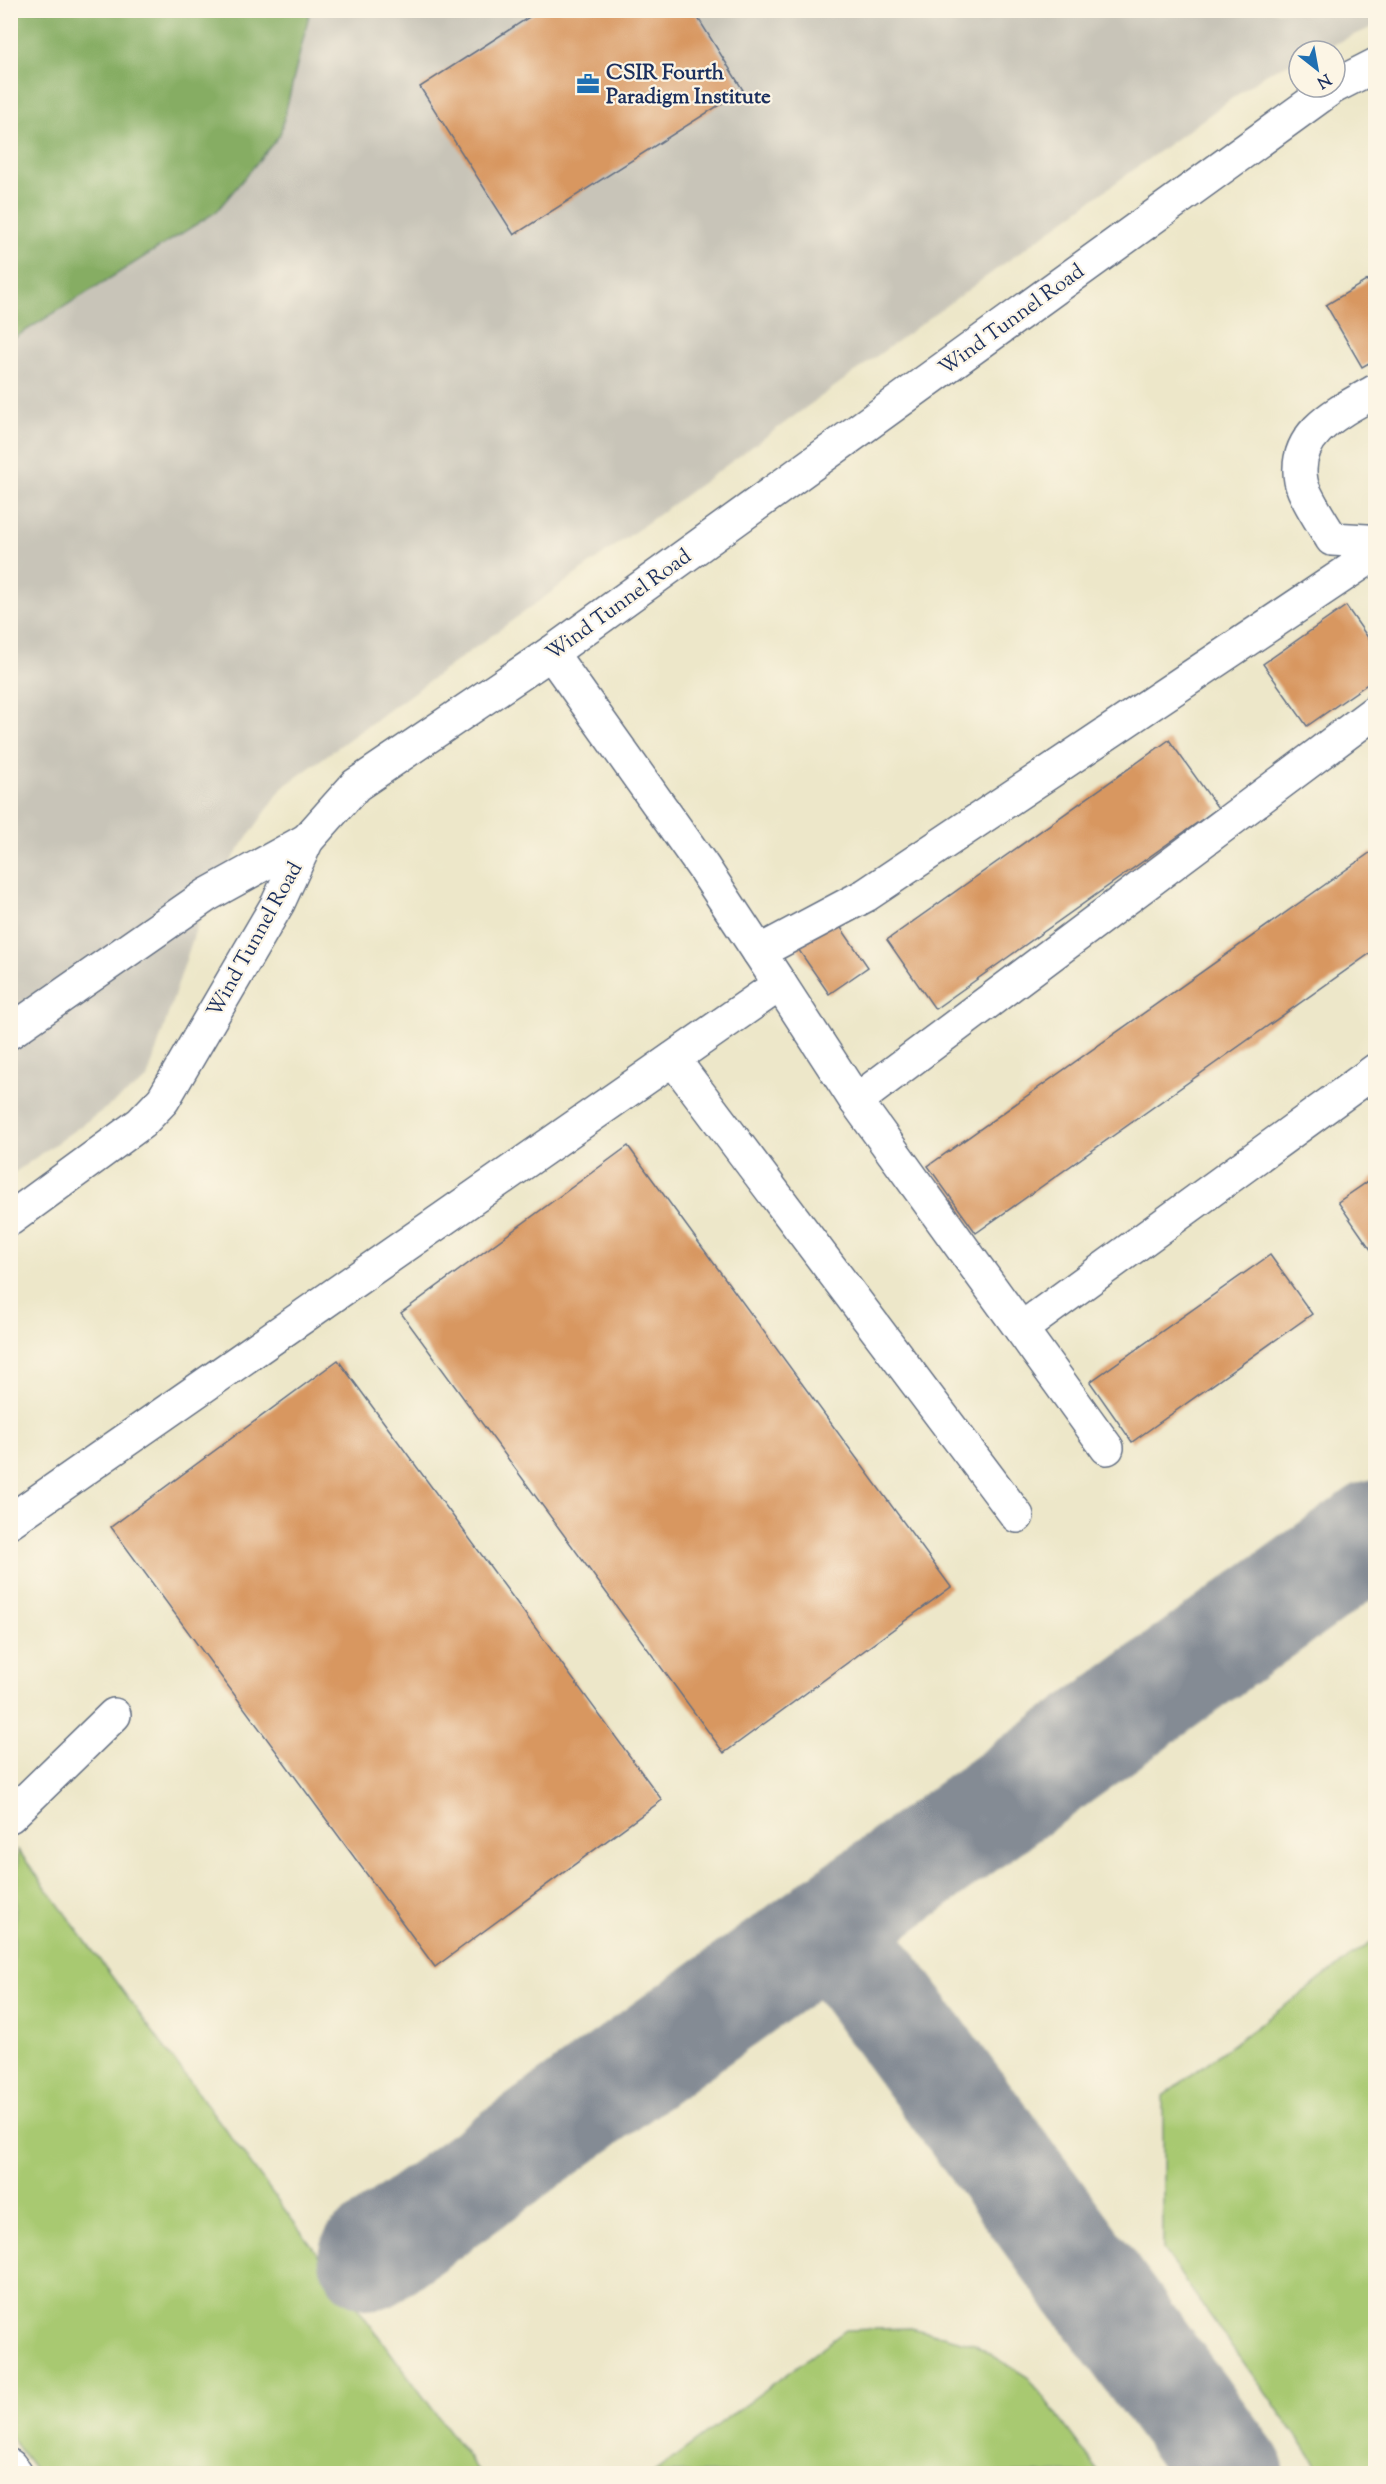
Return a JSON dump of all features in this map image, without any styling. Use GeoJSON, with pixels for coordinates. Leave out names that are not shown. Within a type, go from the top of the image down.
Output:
{"type":"FeatureCollection","features":[{"type":"Feature","properties":{"kind":"street","name":"Wind Tunnel Road"},"geometry":{"type":"LineString","coordinates":[[1347,80],[1376,65]]}},
{"type":"Feature","properties":{"kind":"street","name":"Wind Tunnel Road"},"geometry":{"type":"LineString","coordinates":[[10,1219],[141,1123],[163,1100],[278,903],[307,840],[356,785],[551,653],[1316,99]]}},
{"type":"Feature","properties":{"kind":"street"},"geometry":{"type":"LineString","coordinates":[[1376,391],[1321,423],[1301,452],[1301,482],[1332,539],[1367,541],[1376,546]]}},
{"type":"Feature","properties":{"kind":"street"},"geometry":{"type":"LineString","coordinates":[[759,952],[866,895],[1376,553]]}},
{"type":"Feature","properties":{"kind":"street"},"geometry":{"type":"LineString","coordinates":[[551,653],[703,867],[856,1101],[1107,1448]]}},
{"type":"Feature","properties":{"kind":"street"},"geometry":{"type":"LineString","coordinates":[[856,1101],[1375,712]]}},
{"type":"Feature","properties":{"kind":"street"},"geometry":{"type":"LineString","coordinates":[[10,1032],[207,895],[307,840]]}},
{"type":"Feature","properties":{"kind":"street"},"geometry":{"type":"LineString","coordinates":[[10,1521],[780,984]]}},
{"type":"Feature","properties":{"kind":"street"},"geometry":{"type":"LineString","coordinates":[[673,1059],[1017,1516]]}},
{"type":"Feature","properties":{"kind":"street"},"geometry":{"type":"LineString","coordinates":[[1021,1329],[1376,1070]]}},
{"type":"Feature","properties":{"kind":"street"},"geometry":{"type":"LineString","coordinates":[[10,1816],[114,1715]]}},
{"type":"Feature","properties":{"kind":"street"},"geometry":{"type":"LineString","coordinates":[[10,2466],[16,2474]]}},
{"type":"Feature","properties":{"kind":"shaded area"},"geometry":{"type":"Polygon","coordinates":[[[11,11],[1375,11],[1375,26],[1345,39],[1287,39],[1287,64],[1267,73],[283,787],[207,895],[147,1079],[11,1175],[11,11]]]}},
{"type":"Feature","properties":{"kind":"green space"},"geometry":{"type":"Polygon","coordinates":[[[11,10],[310,11],[280,135],[216,212],[11,340],[11,10]]]}},
{"type":"Feature","properties":{"kind":"green space"},"geometry":{"type":"Polygon","coordinates":[[[18,1850],[480,2473],[38,2473],[10,2436],[10,2036],[18,1850]]]}},
{"type":"Feature","properties":{"kind":"green space"},"geometry":{"type":"Polygon","coordinates":[[[1375,1939],[1375,2473],[1323,2473],[1163,2250],[1163,2096],[1375,1939]]]}},
{"type":"Feature","properties":{"kind":"green space"},"geometry":{"type":"Polygon","coordinates":[[[911,2328],[974,2344],[1029,2378],[1100,2473],[653,2473],[846,2330],[911,2328]]]}},
{"type":"Feature","properties":{"kind":"building"},"geometry":{"type":"Polygon","coordinates":[[[540,10],[693,10],[743,90],[514,235],[420,87],[540,10]]]}},
{"type":"Feature","properties":{"kind":"building"},"geometry":{"type":"Polygon","coordinates":[[[1376,275],[1376,359],[1362,367],[1326,305],[1376,275]]]}},
{"type":"Feature","properties":{"kind":"building"},"geometry":{"type":"Polygon","coordinates":[[[1346,606],[1376,649],[1376,678],[1307,726],[1263,664],[1346,606]]]}},
{"type":"Feature","properties":{"kind":"building"},"geometry":{"type":"Polygon","coordinates":[[[1169,740],[1218,808],[935,1009],[887,940],[1169,740]]]}},
{"type":"Feature","properties":{"kind":"building"},"geometry":{"type":"Polygon","coordinates":[[[1371,852],[1376,858],[1376,949],[976,1233],[928,1166],[1371,852]]]}},
{"type":"Feature","properties":{"kind":"building"},"geometry":{"type":"Polygon","coordinates":[[[835,919],[868,967],[829,994],[796,946],[835,919]]]}},
{"type":"Feature","properties":{"kind":"building"},"geometry":{"type":"Polygon","coordinates":[[[628,1146],[951,1587],[724,1753],[401,1313],[628,1146]]]}},
{"type":"Feature","properties":{"kind":"building"},"geometry":{"type":"Polygon","coordinates":[[[1376,1176],[1376,1257],[1338,1202],[1376,1176]]]}},
{"type":"Feature","properties":{"kind":"building"},"geometry":{"type":"Polygon","coordinates":[[[1270,1255],[1312,1314],[1132,1442],[1090,1382],[1270,1255]]]}},
{"type":"Feature","properties":{"kind":"building"},"geometry":{"type":"Polygon","coordinates":[[[338,1360],[662,1800],[435,1967],[111,1527],[338,1360]]]}},
{"type":"Feature","properties":{"kind":"taxiway"},"geometry":{"type":"LineString","coordinates":[[371,2257],[1376,1532]]}},
{"type":"Feature","properties":{"kind":"taxiway"},"geometry":{"type":"LineString","coordinates":[[829,1926],[1232,2474]]}},
{"type":"Feature","properties":{"kind":"place","name":"CSIR Fourth Paradigm Institute"},"geometry":{"type":"Point","coordinates":[588,84]}}]}
